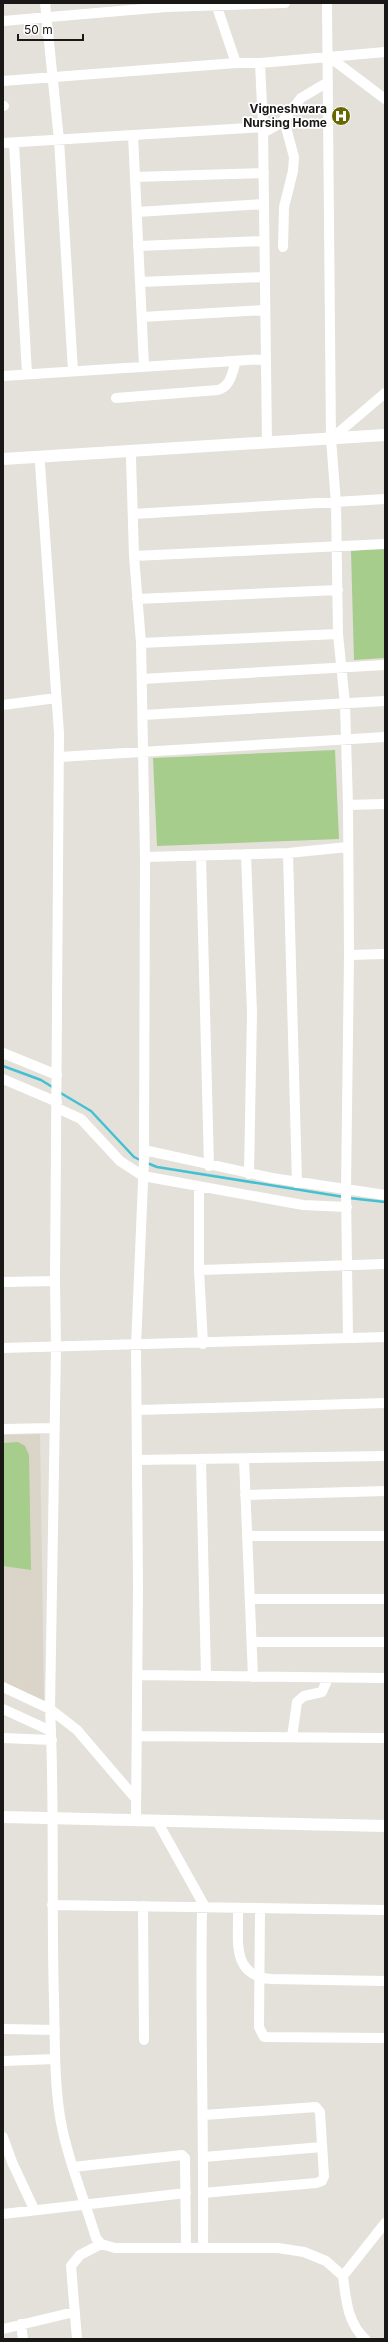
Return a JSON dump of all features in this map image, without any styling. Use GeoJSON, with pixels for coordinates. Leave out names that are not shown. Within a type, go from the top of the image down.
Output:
{"type":"FeatureCollection","features":[{"type":"Feature","properties":{"kind":"street"},"geometry":{"type":"LineString","coordinates":[[45,3],[59,140],[73,371]]}},
{"type":"Feature","properties":{"kind":"street"},"geometry":{"type":"LineString","coordinates":[[3,21],[46,19],[166,5],[213,6],[285,3]]}},
{"type":"Feature","properties":{"kind":"street"},"geometry":{"type":"LineString","coordinates":[[327,3],[331,442],[336,503],[338,634],[343,668],[348,805],[349,955],[346,1190],[348,1338]]}},
{"type":"Feature","properties":{"kind":"street"},"geometry":{"type":"LineString","coordinates":[[213,6],[236,63]]}},
{"type":"Feature","properties":{"kind":"street"},"geometry":{"type":"LineString","coordinates":[[3,80],[52,78],[236,63],[260,64],[328,56],[385,52]]}},
{"type":"Feature","properties":{"kind":"street"},"geometry":{"type":"LineString","coordinates":[[328,56],[385,99]]}},
{"type":"Feature","properties":{"kind":"street"},"geometry":{"type":"LineString","coordinates":[[260,64],[264,173],[267,443]]}},
{"type":"Feature","properties":{"kind":"street"},"geometry":{"type":"LineString","coordinates":[[3,143],[133,135],[263,130],[278,126],[300,98],[328,82]]}},
{"type":"Feature","properties":{"kind":"street"},"geometry":{"type":"LineString","coordinates":[[283,247],[283,212],[294,157],[284,120]]}},
{"type":"Feature","properties":{"kind":"street"},"geometry":{"type":"LineString","coordinates":[[133,135],[144,366]]}},
{"type":"Feature","properties":{"kind":"street"},"geometry":{"type":"LineString","coordinates":[[14,143],[26,374]]}},
{"type":"Feature","properties":{"kind":"street"},"geometry":{"type":"LineString","coordinates":[[135,177],[264,173]]}},
{"type":"Feature","properties":{"kind":"street"},"geometry":{"type":"LineString","coordinates":[[137,212],[264,204]]}},
{"type":"Feature","properties":{"kind":"street"},"geometry":{"type":"LineString","coordinates":[[138,246],[264,241]]}},
{"type":"Feature","properties":{"kind":"street"},"geometry":{"type":"LineString","coordinates":[[140,282],[264,277]]}},
{"type":"Feature","properties":{"kind":"street"},"geometry":{"type":"LineString","coordinates":[[142,317],[265,310]]}},
{"type":"Feature","properties":{"kind":"street"},"geometry":{"type":"LineString","coordinates":[[3,376],[265,359]]}},
{"type":"Feature","properties":{"kind":"street"},"geometry":{"type":"LineString","coordinates":[[116,398],[218,390],[230,382],[236,361]]}},
{"type":"Feature","properties":{"kind":"street"},"geometry":{"type":"LineString","coordinates":[[331,442],[385,392]]}},
{"type":"Feature","properties":{"kind":"street"},"geometry":{"type":"LineString","coordinates":[[3,466],[131,458],[331,442],[385,435]]}},
{"type":"Feature","properties":{"kind":"street"},"geometry":{"type":"LineString","coordinates":[[3,459],[267,443],[385,443]]}},
{"type":"Feature","properties":{"kind":"street"},"geometry":{"type":"LineString","coordinates":[[131,458],[134,556],[141,643],[145,857],[144,1155],[136,1346],[138,1676],[136,1820]]}},
{"type":"Feature","properties":{"kind":"street"},"geometry":{"type":"LineString","coordinates":[[40,464],[59,757],[55,1281],[56,1347],[50,1709],[52,1735],[52,1905],[55,2030],[60,2114],[74,2167],[96,2238],[101,2244],[115,2248],[278,2248],[304,2252],[326,2261],[343,2276],[348,2311],[361,2338]]}},
{"type":"Feature","properties":{"kind":"street"},"geometry":{"type":"LineString","coordinates":[[133,514],[385,500]]}},
{"type":"Feature","properties":{"kind":"street"},"geometry":{"type":"LineString","coordinates":[[134,556],[336,548],[385,544]]}},
{"type":"Feature","properties":{"kind":"street"},"geometry":{"type":"LineString","coordinates":[[137,599],[338,590]]}},
{"type":"Feature","properties":{"kind":"street"},"geometry":{"type":"LineString","coordinates":[[141,643],[338,634]]}},
{"type":"Feature","properties":{"kind":"street"},"geometry":{"type":"LineString","coordinates":[[142,679],[385,665]]}},
{"type":"Feature","properties":{"kind":"street"},"geometry":{"type":"LineString","coordinates":[[3,705],[56,698]]}},
{"type":"Feature","properties":{"kind":"street"},"geometry":{"type":"LineString","coordinates":[[143,715],[385,701]]}},
{"type":"Feature","properties":{"kind":"street"},"geometry":{"type":"LineString","coordinates":[[59,757],[385,737]]}},
{"type":"Feature","properties":{"kind":"street"},"geometry":{"type":"LineString","coordinates":[[348,805],[385,804]]}},
{"type":"Feature","properties":{"kind":"street"},"geometry":{"type":"LineString","coordinates":[[145,857],[288,853],[348,847]]}},
{"type":"Feature","properties":{"kind":"street"},"geometry":{"type":"LineString","coordinates":[[288,853],[297,1183]]}},
{"type":"Feature","properties":{"kind":"street"},"geometry":{"type":"LineString","coordinates":[[246,854],[252,1013],[249,1174]]}},
{"type":"Feature","properties":{"kind":"street"},"geometry":{"type":"LineString","coordinates":[[201,856],[209,1166]]}},
{"type":"Feature","properties":{"kind":"street"},"geometry":{"type":"LineString","coordinates":[[349,955],[385,954]]}},
{"type":"Feature","properties":{"kind":"street"},"geometry":{"type":"LineString","coordinates":[[3,1054],[57,1075]]}},
{"type":"Feature","properties":{"kind":"street"},"geometry":{"type":"LineString","coordinates":[[3,1079],[57,1105],[81,1119],[120,1161],[143,1173],[199,1188],[303,1205],[347,1207]]}},
{"type":"Feature","properties":{"kind":"street"},"geometry":{"type":"LineString","coordinates":[[144,1155],[297,1183],[385,1195]]}},
{"type":"Feature","properties":{"kind":"street"},"geometry":{"type":"LineString","coordinates":[[199,1188],[199,1270],[203,1344]]}},
{"type":"Feature","properties":{"kind":"street"},"geometry":{"type":"LineString","coordinates":[[199,1270],[385,1264]]}},
{"type":"Feature","properties":{"kind":"street"},"geometry":{"type":"LineString","coordinates":[[3,1282],[55,1281]]}},
{"type":"Feature","properties":{"kind":"street"},"geometry":{"type":"LineString","coordinates":[[3,1348],[136,1346],[385,1337]]}},
{"type":"Feature","properties":{"kind":"street"},"geometry":{"type":"LineString","coordinates":[[137,1410],[385,1403]]}},
{"type":"Feature","properties":{"kind":"street"},"geometry":{"type":"LineString","coordinates":[[3,1429],[54,1428]]}},
{"type":"Feature","properties":{"kind":"street"},"geometry":{"type":"LineString","coordinates":[[137,1460],[385,1456]]}},
{"type":"Feature","properties":{"kind":"street"},"geometry":{"type":"LineString","coordinates":[[244,1459],[253,1676]]}},
{"type":"Feature","properties":{"kind":"street"},"geometry":{"type":"LineString","coordinates":[[201,1460],[206,1676]]}},
{"type":"Feature","properties":{"kind":"street"},"geometry":{"type":"LineString","coordinates":[[246,1495],[385,1491]]}},
{"type":"Feature","properties":{"kind":"street"},"geometry":{"type":"LineString","coordinates":[[247,1536],[385,1536]]}},
{"type":"Feature","properties":{"kind":"street"},"geometry":{"type":"LineString","coordinates":[[250,1599],[385,1599]]}},
{"type":"Feature","properties":{"kind":"street"},"geometry":{"type":"LineString","coordinates":[[252,1642],[385,1642]]}},
{"type":"Feature","properties":{"kind":"street"},"geometry":{"type":"LineString","coordinates":[[138,1676],[385,1678]]}},
{"type":"Feature","properties":{"kind":"street"},"geometry":{"type":"LineString","coordinates":[[292,1737],[297,1702],[304,1696],[322,1692],[328,1678]]}},
{"type":"Feature","properties":{"kind":"street"},"geometry":{"type":"LineString","coordinates":[[3,1687],[50,1709],[77,1730],[136,1799]]}},
{"type":"Feature","properties":{"kind":"street"},"geometry":{"type":"LineString","coordinates":[[3,1709],[52,1735]]}},
{"type":"Feature","properties":{"kind":"street"},"geometry":{"type":"LineString","coordinates":[[3,1738],[52,1735]]}},
{"type":"Feature","properties":{"kind":"street"},"geometry":{"type":"LineString","coordinates":[[137,1736],[385,1738]]}},
{"type":"Feature","properties":{"kind":"street"},"geometry":{"type":"LineString","coordinates":[[3,1817],[385,1826]]}},
{"type":"Feature","properties":{"kind":"street"},"geometry":{"type":"LineString","coordinates":[[157,1821],[204,1907],[200,1991],[204,2115],[203,2247]]}},
{"type":"Feature","properties":{"kind":"street"},"geometry":{"type":"LineString","coordinates":[[52,1905],[385,1910]]}},
{"type":"Feature","properties":{"kind":"street"},"geometry":{"type":"LineString","coordinates":[[143,1906],[144,2040]]}},
{"type":"Feature","properties":{"kind":"street"},"geometry":{"type":"LineString","coordinates":[[238,1908],[241,1962],[250,1974],[260,1978],[385,1981]]}},
{"type":"Feature","properties":{"kind":"street"},"geometry":{"type":"LineString","coordinates":[[260,1908],[259,2027],[264,2037],[385,2038]]}},
{"type":"Feature","properties":{"kind":"street"},"geometry":{"type":"LineString","coordinates":[[3,2029],[55,2030]]}},
{"type":"Feature","properties":{"kind":"street"},"geometry":{"type":"LineString","coordinates":[[3,2061],[56,2059]]}},
{"type":"Feature","properties":{"kind":"street"},"geometry":{"type":"LineString","coordinates":[[204,2115],[316,2107],[320,2112],[324,2176],[319,2182],[204,2193]]}},
{"type":"Feature","properties":{"kind":"street"},"geometry":{"type":"LineString","coordinates":[[3,2137],[12,2162],[34,2209]]}},
{"type":"Feature","properties":{"kind":"street"},"geometry":{"type":"LineString","coordinates":[[204,2157],[322,2147]]}},
{"type":"Feature","properties":{"kind":"street"},"geometry":{"type":"LineString","coordinates":[[74,2167],[180,2154],[185,2158],[186,2247]]}},
{"type":"Feature","properties":{"kind":"street"},"geometry":{"type":"LineString","coordinates":[[3,2214],[85,2203],[186,2193]]}},
{"type":"Feature","properties":{"kind":"street"},"geometry":{"type":"LineString","coordinates":[[343,2276],[385,2223]]}},
{"type":"Feature","properties":{"kind":"street"},"geometry":{"type":"LineString","coordinates":[[77,2339],[71,2266],[80,2255],[101,2244]]}},
{"type":"Feature","properties":{"kind":"street"},"geometry":{"type":"LineString","coordinates":[[3,2329],[74,2312]]}},
{"type":"Feature","properties":{"kind":"street"},"geometry":{"type":"LineString","coordinates":[[21,2324],[23,2339]]}},
{"type":"Feature","properties":{"kind":"shaded area"},"geometry":{"type":"Polygon","coordinates":[[[40,1434],[44,1702],[3,1682],[3,1435],[40,1434]]]}},
{"type":"Feature","properties":{"kind":"green space"},"geometry":{"type":"Polygon","coordinates":[[[385,548],[385,658],[354,660],[351,551],[385,548]]]}},
{"type":"Feature","properties":{"kind":"green space"},"geometry":{"type":"Polygon","coordinates":[[[335,750],[339,839],[157,846],[153,758],[335,750]]]}},
{"type":"Feature","properties":{"kind":"green space"},"geometry":{"type":"Polygon","coordinates":[[[18,1442],[25,1446],[29,1455],[31,1570],[3,1566],[3,1443],[18,1442]]]}},
{"type":"Feature","properties":{"kind":"waterway"},"geometry":{"type":"LineString","coordinates":[[3,1066],[41,1080],[54,1088]]}},
{"type":"Feature","properties":{"kind":"waterway"},"geometry":{"type":"LineString","coordinates":[[59,1092],[91,1111],[134,1157],[142,1161]]}},
{"type":"Feature","properties":{"kind":"waterway"},"geometry":{"type":"LineString","coordinates":[[147,1163],[157,1167],[344,1197]]}},
{"type":"Feature","properties":{"kind":"waterway"},"geometry":{"type":"LineString","coordinates":[[349,1198],[385,1202]]}},
{"type":"Feature","properties":{"kind":"place","name":"Vigneshwara Nursing Home"},"geometry":{"type":"Point","coordinates":[341,116]}}]}
